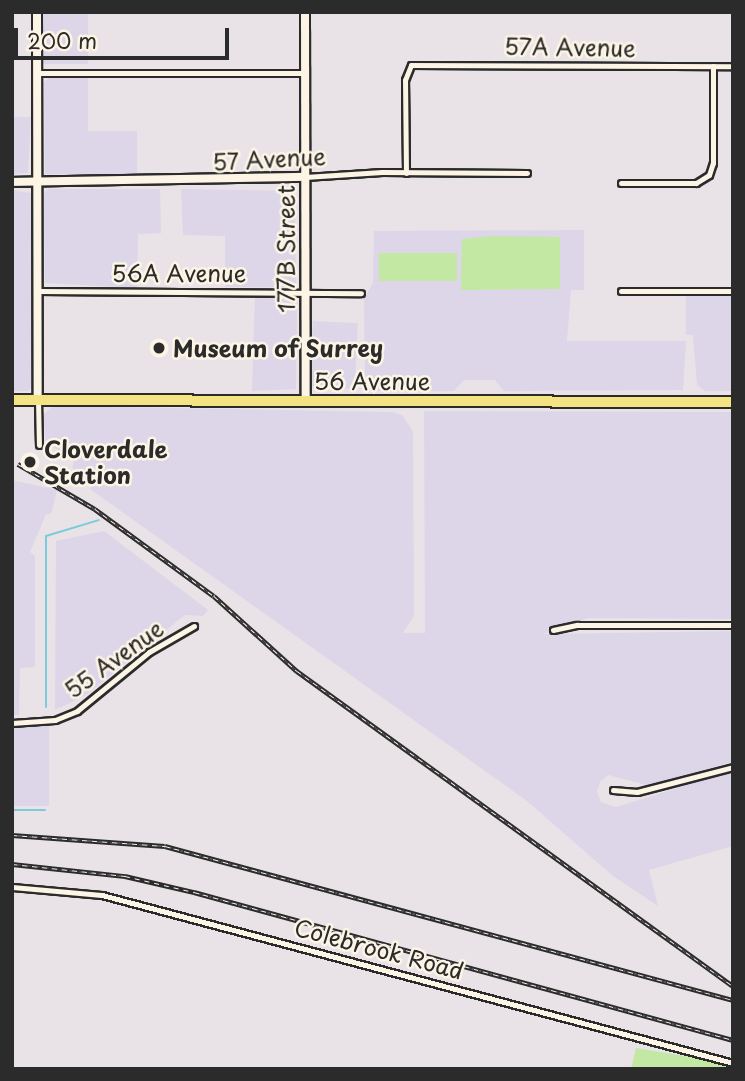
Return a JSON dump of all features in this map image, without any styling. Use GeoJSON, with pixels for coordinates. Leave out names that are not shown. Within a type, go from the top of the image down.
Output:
{"type":"FeatureCollection","features":[{"type":"Feature","properties":{"kind":"highway","name":"56 Avenue"},"geometry":{"type":"LineString","coordinates":[[12,400],[733,402]]}},
{"type":"Feature","properties":{"kind":"street"},"geometry":{"type":"LineString","coordinates":[[37,12],[39,445]]}},
{"type":"Feature","properties":{"kind":"street","name":"177B Street"},"geometry":{"type":"LineString","coordinates":[[305,12],[306,402]]}},
{"type":"Feature","properties":{"kind":"street","name":"57A Avenue"},"geometry":{"type":"LineString","coordinates":[[406,173],[408,67],[421,63],[733,66]]}},
{"type":"Feature","properties":{"kind":"street"},"geometry":{"type":"LineString","coordinates":[[621,183],[696,183],[709,175],[713,163],[713,66]]}},
{"type":"Feature","properties":{"kind":"street"},"geometry":{"type":"LineString","coordinates":[[37,74],[305,74]]}},
{"type":"Feature","properties":{"kind":"street","name":"57 Avenue"},"geometry":{"type":"LineString","coordinates":[[12,182],[406,173],[527,173]]}},
{"type":"Feature","properties":{"kind":"street","name":"56A Avenue"},"geometry":{"type":"LineString","coordinates":[[38,291],[361,293]]}},
{"type":"Feature","properties":{"kind":"street"},"geometry":{"type":"LineString","coordinates":[[621,291],[733,291]]}},
{"type":"Feature","properties":{"kind":"street"},"geometry":{"type":"LineString","coordinates":[[553,630],[577,625],[733,625]]}},
{"type":"Feature","properties":{"kind":"street","name":"55 Avenue"},"geometry":{"type":"LineString","coordinates":[[12,723],[55,720],[77,711],[149,652],[194,626]]}},
{"type":"Feature","properties":{"kind":"street"},"geometry":{"type":"LineString","coordinates":[[613,790],[637,792],[733,767]]}},
{"type":"Feature","properties":{"kind":"street","name":"Colebrook Road"},"geometry":{"type":"LineString","coordinates":[[12,887],[102,895],[733,1063]]}},
{"type":"Feature","properties":{"kind":"shaded area"},"geometry":{"type":"Polygon","coordinates":[[[43,12],[88,12],[88,64],[43,64],[43,12]]]}},
{"type":"Feature","properties":{"kind":"shaded area"},"geometry":{"type":"Polygon","coordinates":[[[50,77],[88,77],[88,131],[137,131],[137,175],[45,174],[44,82],[50,77]]]}},
{"type":"Feature","properties":{"kind":"shaded area"},"geometry":{"type":"Polygon","coordinates":[[[12,117],[31,117],[28,173],[12,174],[12,117]]]}},
{"type":"Feature","properties":{"kind":"shaded area"},"geometry":{"type":"Polygon","coordinates":[[[49,189],[160,189],[161,233],[138,234],[137,288],[45,283],[44,193],[49,189]]]}},
{"type":"Feature","properties":{"kind":"shaded area"},"geometry":{"type":"Polygon","coordinates":[[[181,189],[294,191],[296,283],[286,287],[225,287],[225,236],[183,235],[181,189]]]}},
{"type":"Feature","properties":{"kind":"shaded area"},"geometry":{"type":"Polygon","coordinates":[[[12,190],[31,193],[31,388],[28,391],[12,391],[12,190]]]}},
{"type":"Feature","properties":{"kind":"shaded area"},"geometry":{"type":"Polygon","coordinates":[[[584,230],[584,290],[571,290],[567,341],[686,341],[683,390],[504,391],[495,380],[464,380],[454,391],[365,391],[364,298],[373,283],[374,231],[584,230]]]}},
{"type":"Feature","properties":{"kind":"shaded area"},"geometry":{"type":"Polygon","coordinates":[[[255,294],[290,298],[297,304],[296,389],[252,391],[255,294]]]}},
{"type":"Feature","properties":{"kind":"shaded area"},"geometry":{"type":"Polygon","coordinates":[[[686,295],[733,295],[733,391],[705,391],[697,385],[693,335],[686,335],[686,295]]]}},
{"type":"Feature","properties":{"kind":"shaded area"},"geometry":{"type":"Polygon","coordinates":[[[313,321],[358,323],[354,389],[310,387],[313,321]]]}},
{"type":"Feature","properties":{"kind":"shaded area"},"geometry":{"type":"Polygon","coordinates":[[[53,406],[393,412],[403,416],[413,432],[414,616],[403,633],[425,633],[424,411],[733,412],[733,619],[588,618],[543,634],[733,631],[733,762],[646,785],[608,775],[600,782],[597,792],[601,802],[616,807],[733,771],[733,846],[649,870],[658,906],[613,876],[527,801],[90,489],[94,481],[72,468],[74,462],[45,441],[44,414],[53,406]]]}},
{"type":"Feature","properties":{"kind":"shaded area"},"geometry":{"type":"Polygon","coordinates":[[[12,480],[57,490],[51,514],[46,514],[30,552],[35,556],[35,667],[20,668],[19,715],[12,715],[12,480]]]}},
{"type":"Feature","properties":{"kind":"shaded area"},"geometry":{"type":"Polygon","coordinates":[[[104,531],[208,610],[203,616],[185,615],[86,695],[55,710],[56,541],[104,531]]]}},
{"type":"Feature","properties":{"kind":"shaded area"},"geometry":{"type":"Polygon","coordinates":[[[12,726],[49,726],[49,806],[12,806],[12,726]]]}},
{"type":"Feature","properties":{"kind":"green space"},"geometry":{"type":"Polygon","coordinates":[[[493,236],[560,237],[560,289],[461,290],[462,239],[493,236]]]}},
{"type":"Feature","properties":{"kind":"green space"},"geometry":{"type":"Polygon","coordinates":[[[379,253],[457,253],[457,281],[379,281],[379,253]]]}},
{"type":"Feature","properties":{"kind":"green space"},"geometry":{"type":"Polygon","coordinates":[[[636,1048],[733,1064],[733,1069],[631,1069],[636,1048]]]}},
{"type":"Feature","properties":{"kind":"waterway"},"geometry":{"type":"LineString","coordinates":[[46,707],[46,536],[99,520]]}},
{"type":"Feature","properties":{"kind":"waterway"},"geometry":{"type":"LineString","coordinates":[[12,810],[45,810]]}},
{"type":"Feature","properties":{"kind":"railway"},"geometry":{"type":"LineString","coordinates":[[18,464],[95,509],[214,596],[297,671],[733,986]]}},
{"type":"Feature","properties":{"kind":"railway"},"geometry":{"type":"LineString","coordinates":[[12,835],[165,846],[733,1000]]}},
{"type":"Feature","properties":{"kind":"railway"},"geometry":{"type":"LineString","coordinates":[[12,864],[125,876],[194,892],[733,1040]]}},
{"type":"Feature","properties":{"kind":"place","name":"Museum of Surrey"},"geometry":{"type":"Point","coordinates":[159,348]}},
{"type":"Feature","properties":{"kind":"place","name":"Cloverdale Station"},"geometry":{"type":"Point","coordinates":[30,462]}}]}
